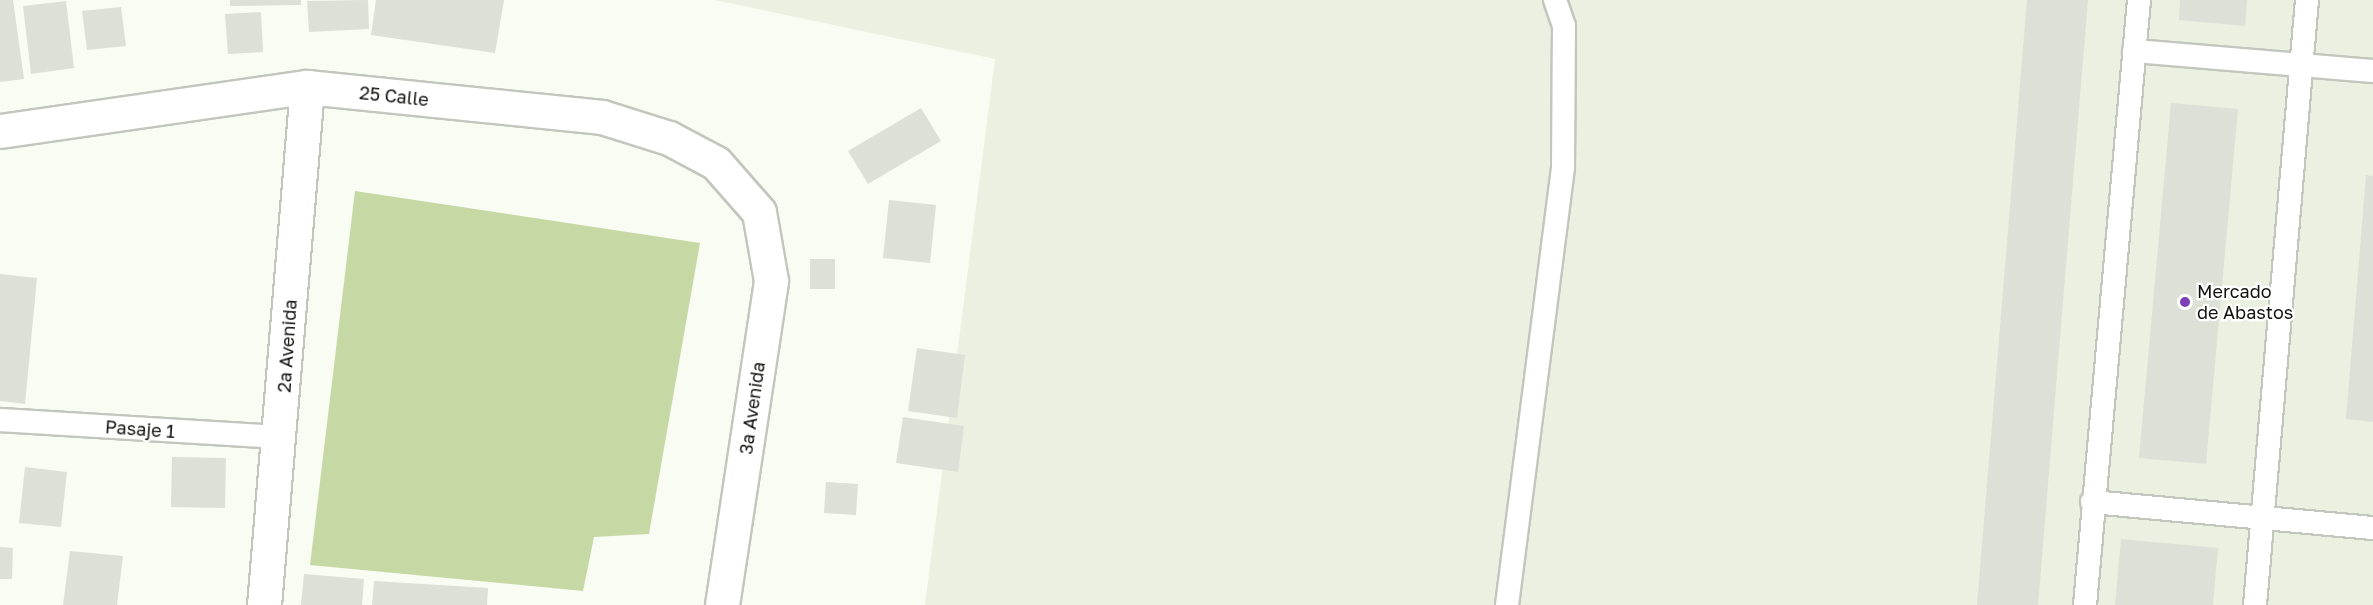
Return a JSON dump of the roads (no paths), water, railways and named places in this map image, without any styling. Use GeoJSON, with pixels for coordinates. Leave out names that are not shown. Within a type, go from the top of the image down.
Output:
{"type":"FeatureCollection","features":[{"type":"Feature","properties":{"kind":"street","name":"25 Calle"},"geometry":{"type":"LineString","coordinates":[[0,131],[307,87],[602,117],[669,138],[716,163],[759,212]]}},
{"type":"Feature","properties":{"kind":"street","name":"2a Avenida"},"geometry":{"type":"LineString","coordinates":[[264,605],[307,87]]}},
{"type":"Feature","properties":{"kind":"street","name":"3a Avenida"},"geometry":{"type":"LineString","coordinates":[[722,605],[771,281],[759,212]]}},
{"type":"Feature","properties":{"kind":"lane"},"geometry":{"type":"LineString","coordinates":[[1507,605],[1563,167],[1564,26],[1555,0]]}},
{"type":"Feature","properties":{"kind":"lane"},"geometry":{"type":"LineString","coordinates":[[2085,605],[2092,502],[2139,0]]}},
{"type":"Feature","properties":{"kind":"lane"},"geometry":{"type":"LineString","coordinates":[[2255,605],[2266,518],[2307,0]]}},
{"type":"Feature","properties":{"kind":"lane"},"geometry":{"type":"LineString","coordinates":[[2134,51],[2373,71]]}},
{"type":"Feature","properties":{"kind":"lane","name":"Pasaje 1"},"geometry":{"type":"LineString","coordinates":[[0,420],[279,437]]}},
{"type":"Feature","properties":{"kind":"lane"},"geometry":{"type":"LineString","coordinates":[[2092,502],[2373,528]]}},
{"type":"Feature","properties":{"kind":"place","name":"Mercado de Abastos"},"geometry":{"type":"Point","coordinates":[2185,302]}}]}
